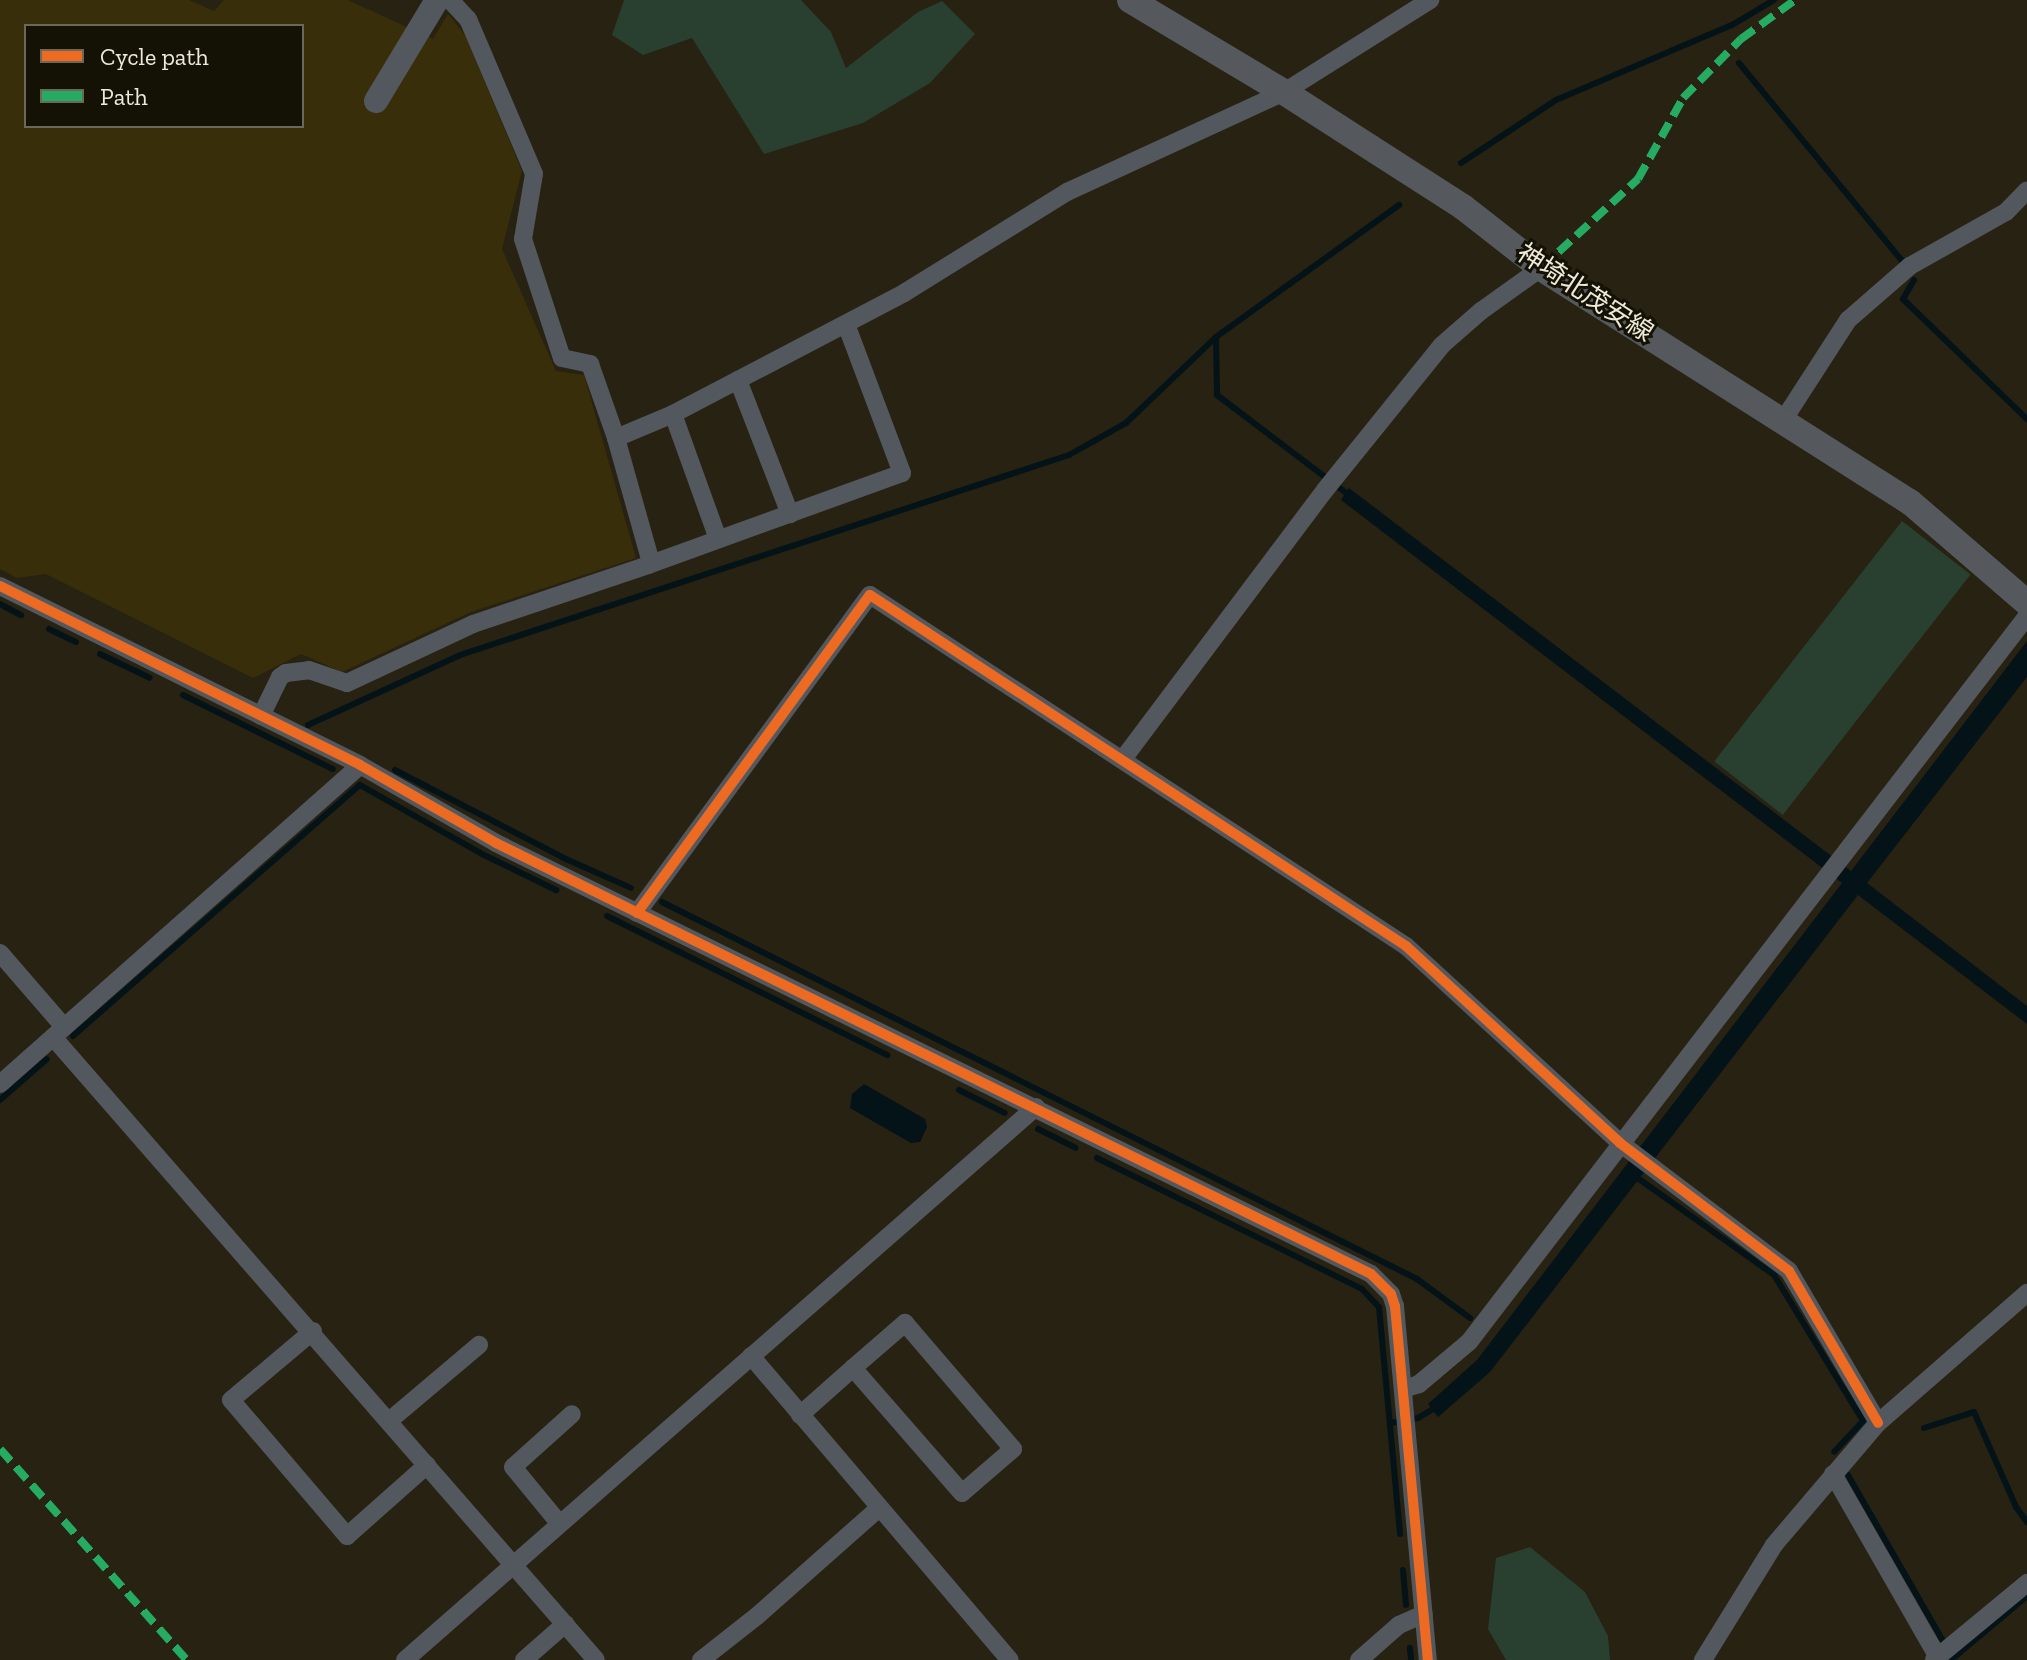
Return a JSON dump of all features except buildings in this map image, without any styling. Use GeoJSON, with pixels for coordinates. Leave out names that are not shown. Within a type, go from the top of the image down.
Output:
{"type":"FeatureCollection","features":[{"type":"Feature","properties":{"kind":"main road","name":"神埼北茂安線"},"geometry":{"type":"LineString","coordinates":[[1130,0],[1284,92],[1463,207],[1541,268],[1784,419],[1910,502],[2027,603]]}},
{"type":"Feature","properties":{"kind":"street"},"geometry":{"type":"LineString","coordinates":[[376,101],[437,0]]}},
{"type":"Feature","properties":{"kind":"street"},"geometry":{"type":"LineString","coordinates":[[450,0],[468,19],[534,174],[523,239],[562,358],[590,364],[616,438],[650,559],[648,565]]}},
{"type":"Feature","properties":{"kind":"street"},"geometry":{"type":"LineString","coordinates":[[616,438],[673,414],[904,293],[1067,192],[1284,92],[1430,0]]}},
{"type":"Feature","properties":{"kind":"street"},"geometry":{"type":"LineString","coordinates":[[1784,419],[1848,320],[1910,266],[2006,212],[2027,190]]}},
{"type":"Feature","properties":{"kind":"street"},"geometry":{"type":"LineString","coordinates":[[1123,759],[1325,490],[1442,345],[1481,311],[1541,268]]}},
{"type":"Feature","properties":{"kind":"street"},"geometry":{"type":"LineString","coordinates":[[261,716],[280,677],[286,673],[309,670],[347,683],[473,624],[648,565],[902,473],[846,324]]}},
{"type":"Feature","properties":{"kind":"street"},"geometry":{"type":"LineString","coordinates":[[738,380],[790,514]]}},
{"type":"Feature","properties":{"kind":"street"},"geometry":{"type":"LineString","coordinates":[[673,414],[718,539]]}},
{"type":"Feature","properties":{"kind":"street"},"geometry":{"type":"LineString","coordinates":[[0,586],[360,765],[496,843],[1371,1274],[1391,1294],[1395,1306],[1428,1660]]}},
{"type":"Feature","properties":{"kind":"street"},"geometry":{"type":"LineString","coordinates":[[637,913],[870,595],[1406,946],[1626,1147],[1789,1271],[1878,1423]]}},
{"type":"Feature","properties":{"kind":"street"},"geometry":{"type":"LineString","coordinates":[[1403,1389],[1419,1384],[1469,1342],[1626,1147],[1826,878],[2027,616]]}},
{"type":"Feature","properties":{"kind":"street"},"geometry":{"type":"LineString","coordinates":[[0,1084],[360,765]]}},
{"type":"Feature","properties":{"kind":"street"},"geometry":{"type":"LineString","coordinates":[[0,953],[58,1032],[596,1660]]}},
{"type":"Feature","properties":{"kind":"street"},"geometry":{"type":"LineString","coordinates":[[405,1660],[1036,1107]]}},
{"type":"Feature","properties":{"kind":"street"},"geometry":{"type":"LineString","coordinates":[[1703,1660],[1774,1545],[1878,1423],[2027,1293]]}},
{"type":"Feature","properties":{"kind":"street"},"geometry":{"type":"LineString","coordinates":[[800,1415],[853,1368],[905,1323],[1013,1449],[962,1493],[853,1368]]}},
{"type":"Feature","properties":{"kind":"street"},"geometry":{"type":"LineString","coordinates":[[313,1331],[231,1400],[327,1513],[347,1536],[427,1465]]}},
{"type":"Feature","properties":{"kind":"street"},"geometry":{"type":"LineString","coordinates":[[389,1421],[479,1345]]}},
{"type":"Feature","properties":{"kind":"street"},"geometry":{"type":"LineString","coordinates":[[751,1356],[1001,1657]]}},
{"type":"Feature","properties":{"kind":"street"},"geometry":{"type":"LineString","coordinates":[[559,1523],[513,1467],[572,1414]]}},
{"type":"Feature","properties":{"kind":"street"},"geometry":{"type":"LineString","coordinates":[[1833,1474],[1936,1658],[2027,1583]]}},
{"type":"Feature","properties":{"kind":"street"},"geometry":{"type":"LineString","coordinates":[[701,1660],[757,1616],[878,1509]]}},
{"type":"Feature","properties":{"kind":"street"},"geometry":{"type":"LineString","coordinates":[[1359,1660],[1399,1625],[1424,1614]]}},
{"type":"Feature","properties":{"kind":"street"},"geometry":{"type":"LineString","coordinates":[[524,1660],[565,1624]]}},
{"type":"Feature","properties":{"kind":"shaded area"},"geometry":{"type":"Polygon","coordinates":[[[0,0],[189,0],[214,11],[224,0],[348,0],[433,39],[448,14],[465,35],[522,171],[502,249],[556,371],[584,375],[636,558],[471,612],[342,672],[301,654],[253,678],[46,574],[17,578],[0,569],[0,0]]]}},
{"type":"Feature","properties":{"kind":"shaded area"},"geometry":{"type":"Polygon","coordinates":[[[1349,488],[1851,871],[2027,641],[2027,677],[1867,883],[2027,1006],[2027,1024],[1858,895],[1490,1372],[1438,1417],[1428,1404],[1477,1360],[1842,883],[1341,500],[1349,488]]]}},
{"type":"Feature","properties":{"kind":"shaded area"},"geometry":{"type":"Polygon","coordinates":[[[864,1084],[925,1119],[927,1127],[920,1142],[911,1143],[850,1108],[852,1094],[864,1084]]]}},
{"type":"Feature","properties":{"kind":"green space"},"geometry":{"type":"Polygon","coordinates":[[[624,0],[801,0],[831,32],[846,68],[918,12],[942,1],[975,34],[930,83],[863,123],[764,154],[692,38],[643,55],[612,35],[624,0]]]}},
{"type":"Feature","properties":{"kind":"green space"},"geometry":{"type":"Polygon","coordinates":[[[1902,521],[1971,575],[1783,815],[1714,761],[1902,521]]]}},
{"type":"Feature","properties":{"kind":"green space"},"geometry":{"type":"Polygon","coordinates":[[[1530,1547],[1585,1592],[1608,1636],[1610,1660],[1506,1660],[1488,1629],[1496,1558],[1530,1547]]]}},
{"type":"Feature","properties":{"kind":"waterway"},"geometry":{"type":"LineString","coordinates":[[1461,163],[1556,100],[1732,25],[1774,0]]}},
{"type":"Feature","properties":{"kind":"waterway"},"geometry":{"type":"LineString","coordinates":[[1739,63],[1902,261]]}},
{"type":"Feature","properties":{"kind":"waterway"},"geometry":{"type":"LineString","coordinates":[[308,725],[460,655],[1069,455],[1126,423],[1216,337],[1399,205]]}},
{"type":"Feature","properties":{"kind":"waterway"},"geometry":{"type":"LineString","coordinates":[[1914,280],[1903,299],[2027,419]]}},
{"type":"Feature","properties":{"kind":"waterway"},"geometry":{"type":"LineString","coordinates":[[1216,337],[1217,395],[1350,496]]}},
{"type":"Feature","properties":{"kind":"waterway"},"geometry":{"type":"LineString","coordinates":[[0,604],[21,615]]}},
{"type":"Feature","properties":{"kind":"waterway"},"geometry":{"type":"LineString","coordinates":[[49,629],[76,642]]}},
{"type":"Feature","properties":{"kind":"waterway"},"geometry":{"type":"LineString","coordinates":[[100,654],[150,678]]}},
{"type":"Feature","properties":{"kind":"waterway"},"geometry":{"type":"LineString","coordinates":[[183,695],[333,769]]}},
{"type":"Feature","properties":{"kind":"waterway"},"geometry":{"type":"LineString","coordinates":[[395,770],[566,859],[631,888]]}},
{"type":"Feature","properties":{"kind":"waterway"},"geometry":{"type":"LineString","coordinates":[[73,1036],[360,785],[480,853],[556,890]]}},
{"type":"Feature","properties":{"kind":"waterway"},"geometry":{"type":"LineString","coordinates":[[662,902],[1417,1279],[1470,1318]]}},
{"type":"Feature","properties":{"kind":"waterway"},"geometry":{"type":"LineString","coordinates":[[607,916],[887,1055]]}},
{"type":"Feature","properties":{"kind":"waterway"},"geometry":{"type":"LineString","coordinates":[[0,1100],[47,1059]]}},
{"type":"Feature","properties":{"kind":"waterway"},"geometry":{"type":"LineString","coordinates":[[959,1090],[1005,1113]]}},
{"type":"Feature","properties":{"kind":"waterway"},"geometry":{"type":"LineString","coordinates":[[1038,1129],[1076,1148]]}},
{"type":"Feature","properties":{"kind":"waterway"},"geometry":{"type":"LineString","coordinates":[[1097,1158],[1362,1289],[1379,1307],[1400,1534]]}},
{"type":"Feature","properties":{"kind":"waterway"},"geometry":{"type":"LineString","coordinates":[[1639,1179],[1774,1275],[1863,1421],[1834,1452]]}},
{"type":"Feature","properties":{"kind":"waterway"},"geometry":{"type":"LineString","coordinates":[[1390,1423],[1418,1418],[1438,1406]]}},
{"type":"Feature","properties":{"kind":"waterway"},"geometry":{"type":"LineString","coordinates":[[1924,1428],[1974,1412],[2016,1507],[2027,1522]]}},
{"type":"Feature","properties":{"kind":"waterway"},"geometry":{"type":"LineString","coordinates":[[1848,1475],[1942,1639]]}},
{"type":"Feature","properties":{"kind":"waterway"},"geometry":{"type":"LineString","coordinates":[[1403,1570],[1406,1605]]}},
{"type":"Feature","properties":{"kind":"waterway"},"geometry":{"type":"LineString","coordinates":[[1951,1660],[2027,1596]]}},
{"type":"Feature","properties":{"kind":"waterway"},"geometry":{"type":"LineString","coordinates":[[1410,1648],[1411,1660]]}},
{"type":"Feature","properties":{"kind":"marked path"},"geometry":{"type":"LineString","coordinates":[[1541,268],[1638,179],[1683,98],[1741,39],[1795,0]]}},
{"type":"Feature","properties":{"kind":"marked path"},"geometry":{"type":"LineString","coordinates":[[0,1449],[187,1660]]}},
{"type":"Feature","properties":{"kind":"cycle path"},"geometry":{"type":"LineString","coordinates":[[0,586],[360,765],[496,843],[1371,1274],[1391,1294],[1395,1306],[1428,1660]]}},
{"type":"Feature","properties":{"kind":"cycle path"},"geometry":{"type":"LineString","coordinates":[[637,913],[870,595],[1406,946],[1620,1143],[1789,1271],[1878,1423]]}}]}
